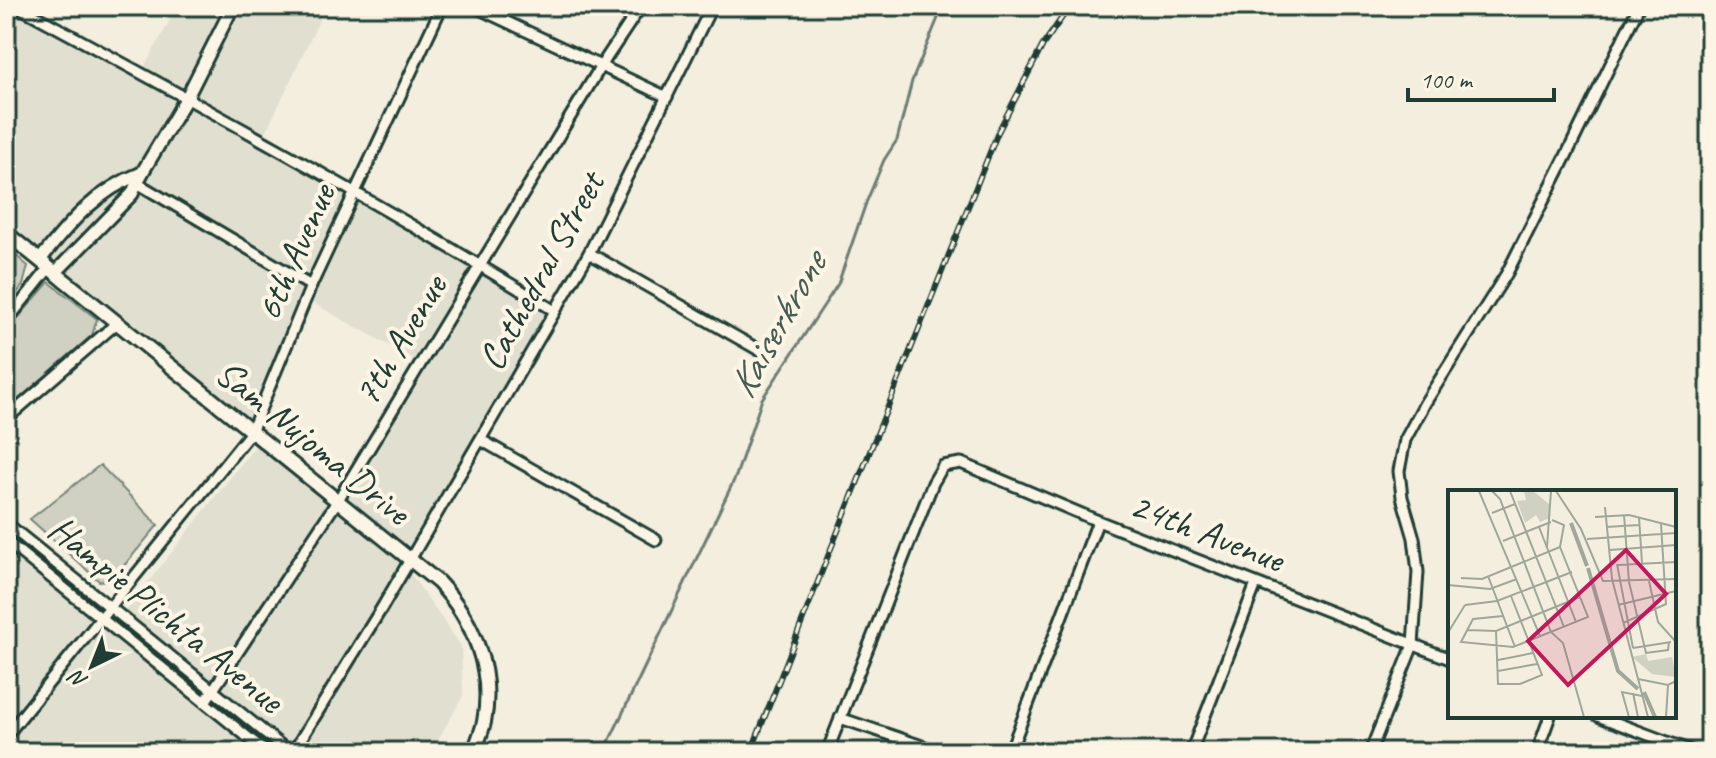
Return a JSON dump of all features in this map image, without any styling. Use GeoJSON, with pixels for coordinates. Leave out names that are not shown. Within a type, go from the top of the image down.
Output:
{"type":"FeatureCollection","features":[{"type":"Feature","properties":{"kind":"main road","name":"Sam Nujoma Drive"},"geometry":{"type":"LineString","coordinates":[[6,233],[338,500],[452,597],[479,648],[485,674],[484,723],[474,752]]}},
{"type":"Feature","properties":{"kind":"street"},"geometry":{"type":"LineString","coordinates":[[17,6],[187,97],[555,311]]}},
{"type":"Feature","properties":{"kind":"street"},"geometry":{"type":"LineString","coordinates":[[48,267],[132,194],[136,178],[187,97],[233,6]]}},
{"type":"Feature","properties":{"kind":"street","name":"6th Avenue"},"geometry":{"type":"LineString","coordinates":[[6,736],[251,432],[311,286],[442,6]]}},
{"type":"Feature","properties":{"kind":"street"},"geometry":{"type":"LineString","coordinates":[[473,6],[667,97]]}},
{"type":"Feature","properties":{"kind":"street","name":"7th Avenue"},"geometry":{"type":"LineString","coordinates":[[205,702],[338,500],[601,66],[641,6]]}},
{"type":"Feature","properties":{"kind":"street","name":"Cathedral Street"},"geometry":{"type":"LineString","coordinates":[[291,752],[410,559],[589,253],[712,6]]}},
{"type":"Feature","properties":{"kind":"street"},"geometry":{"type":"LineString","coordinates":[[1370,752],[1413,645],[1418,572],[1399,471],[1405,440],[1507,273],[1639,6]]}},
{"type":"Feature","properties":{"kind":"street"},"geometry":{"type":"LineString","coordinates":[[6,322],[90,204],[107,190],[136,178]]}},
{"type":"Feature","properties":{"kind":"street"},"geometry":{"type":"LineString","coordinates":[[136,178],[311,286]]}},
{"type":"Feature","properties":{"kind":"street"},"geometry":{"type":"LineString","coordinates":[[589,253],[759,350]]}},
{"type":"Feature","properties":{"kind":"street"},"geometry":{"type":"LineString","coordinates":[[6,419],[118,322]]}},
{"type":"Feature","properties":{"kind":"street"},"geometry":{"type":"LineString","coordinates":[[481,440],[656,540]]}},
{"type":"Feature","properties":{"kind":"street","name":"24th Avenue"},"geometry":{"type":"LineString","coordinates":[[840,718],[933,483],[943,466],[961,463],[1098,521],[1448,658]]}},
{"type":"Feature","properties":{"kind":"street"},"geometry":{"type":"LineString","coordinates":[[1010,752],[1098,521]]}},
{"type":"Feature","properties":{"kind":"street","name":"Hampie Plichta Avenue"},"geometry":{"type":"LineString","coordinates":[[6,523],[291,752]]}},
{"type":"Feature","properties":{"kind":"street","name":"Hampie Plichta Avenue"},"geometry":{"type":"LineString","coordinates":[[6,541],[266,752]]}},
{"type":"Feature","properties":{"kind":"street"},"geometry":{"type":"LineString","coordinates":[[1191,752],[1256,584]]}},
{"type":"Feature","properties":{"kind":"street"},"geometry":{"type":"LineString","coordinates":[[827,752],[840,718],[940,752]]}},
{"type":"Feature","properties":{"kind":"street"},"geometry":{"type":"LineString","coordinates":[[1537,752],[1549,718]]}},
{"type":"Feature","properties":{"kind":"street"},"geometry":{"type":"LineString","coordinates":[[1603,718],[1694,752]]}},
{"type":"Feature","properties":{"kind":"shaded area"},"geometry":{"type":"Polygon","coordinates":[[[6,6],[17,6],[141,73],[178,6],[326,6],[262,140],[555,311],[405,566],[461,646],[463,696],[431,752],[6,752],[6,551],[109,632],[256,445],[341,511],[428,367],[306,299],[251,432],[6,233],[6,6]]]}},
{"type":"Feature","properties":{"kind":"shaded area"},"geometry":{"type":"Polygon","coordinates":[[[6,247],[28,266],[23,285],[6,307],[6,247]]]}},
{"type":"Feature","properties":{"kind":"shaded area"},"geometry":{"type":"Polygon","coordinates":[[[49,282],[97,319],[92,335],[6,410],[6,332],[49,282]]]}},
{"type":"Feature","properties":{"kind":"shaded area"},"geometry":{"type":"Polygon","coordinates":[[[100,465],[158,525],[112,580],[99,581],[30,519],[100,465]]]}},
{"type":"Feature","properties":{"kind":"waterway","name":"Kaiserkrone"},"geometry":{"type":"LineString","coordinates":[[604,752],[736,476],[762,399],[838,284],[866,203],[884,160],[897,140],[912,81],[943,6]]}},
{"type":"Feature","properties":{"kind":"railway"},"geometry":{"type":"LineString","coordinates":[[751,752],[998,132],[1043,45],[1070,6]]}}]}
